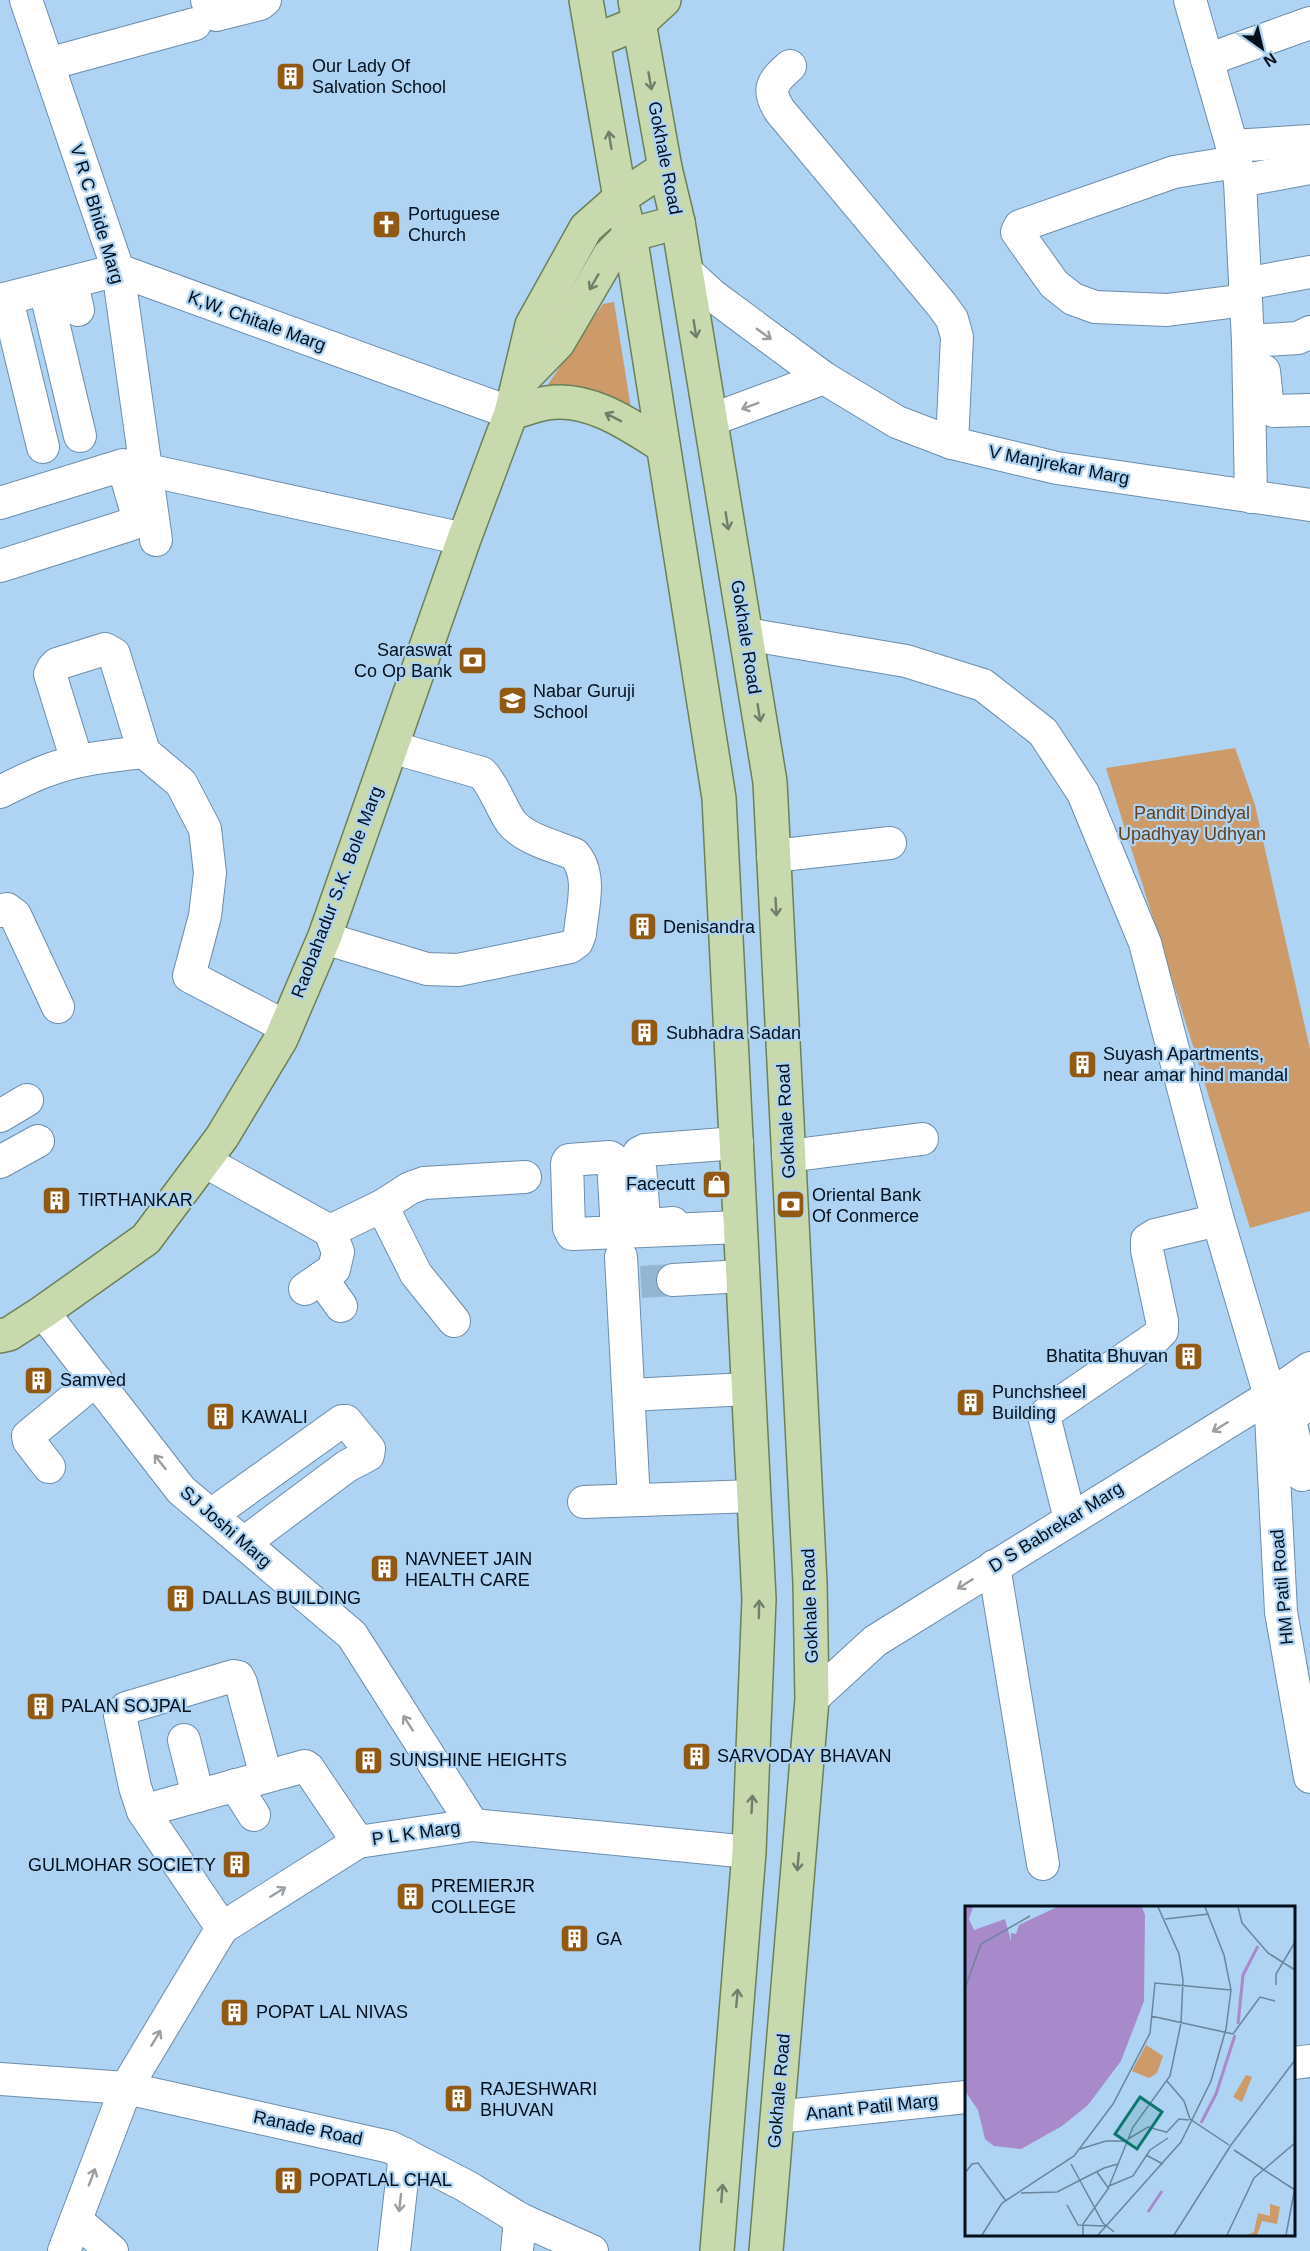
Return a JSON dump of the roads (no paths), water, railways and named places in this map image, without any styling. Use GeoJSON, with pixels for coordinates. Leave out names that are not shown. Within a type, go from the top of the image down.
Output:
{"type":"FeatureCollection","features":[{"type":"Feature","properties":{"kind":"main road"},"geometry":{"type":"LineString","coordinates":[[586,0],[620,198],[630,236],[719,798],[759,1599],[749,1852],[717,2251]]}},
{"type":"Feature","properties":{"kind":"main road"},"geometry":{"type":"LineString","coordinates":[[594,41],[637,12],[664,0]]}},
{"type":"Feature","properties":{"kind":"main road","name":"Gokhale Road"},"geometry":{"type":"LineString","coordinates":[[637,12],[678,222],[770,782],[810,1583],[812,1699],[766,2251]]}},
{"type":"Feature","properties":{"kind":"main road","name":"Raobahadur S.K. Bole Marg"},"geometry":{"type":"LineString","coordinates":[[3,1329],[43,1312],[146,1239],[222,1137],[281,1039],[324,938],[514,399],[532,325],[586,228],[620,198],[666,168]]}},
{"type":"Feature","properties":{"kind":"main road","name":"Raobahadur S.K. Bole Marg"},"geometry":{"type":"LineString","coordinates":[[514,399],[558,343],[609,256],[630,236],[678,222]]}},
{"type":"Feature","properties":{"kind":"main road"},"geometry":{"type":"LineString","coordinates":[[514,399],[581,404],[640,431],[663,446]]}},
{"type":"Feature","properties":{"kind":"street","name":"V R C Bhide Marg"},"geometry":{"type":"LineString","coordinates":[[26,0],[118,270],[123,395],[129,428],[147,470],[156,540]]}},
{"type":"Feature","properties":{"kind":"street"},"geometry":{"type":"LineString","coordinates":[[48,64],[201,12],[216,15],[261,4],[265,0]]}},
{"type":"Feature","properties":{"kind":"street"},"geometry":{"type":"LineString","coordinates":[[1190,0],[1218,57],[1239,159],[1245,292],[1268,409],[1274,411],[1310,410]]}},
{"type":"Feature","properties":{"kind":"street"},"geometry":{"type":"LineString","coordinates":[[1218,57],[1310,23]]}},
{"type":"Feature","properties":{"kind":"street"},"geometry":{"type":"LineString","coordinates":[[790,66],[775,79],[771,90],[776,106],[952,320],[957,337],[952,443]]}},
{"type":"Feature","properties":{"kind":"street"},"geometry":{"type":"LineString","coordinates":[[1310,141],[1174,172],[1020,226],[1017,232],[1054,284],[1073,299],[1095,308],[1167,310],[1245,292],[1310,272]]}},
{"type":"Feature","properties":{"kind":"street"},"geometry":{"type":"LineString","coordinates":[[1239,159],[1310,168]]}},
{"type":"Feature","properties":{"kind":"street"},"geometry":{"type":"LineString","coordinates":[[43,447],[4,299],[71,301],[118,270]]}},
{"type":"Feature","properties":{"kind":"street","name":"K,W, Chitale Marg"},"geometry":{"type":"LineString","coordinates":[[118,270],[514,399]]}},
{"type":"Feature","properties":{"kind":"street","name":"V Manjrekar Marg"},"geometry":{"type":"LineString","coordinates":[[686,271],[712,296],[824,378],[897,422],[952,443],[1057,468],[1310,505]]}},
{"type":"Feature","properties":{"kind":"street"},"geometry":{"type":"LineString","coordinates":[[71,301],[80,436]]}},
{"type":"Feature","properties":{"kind":"street"},"geometry":{"type":"LineString","coordinates":[[1256,353],[1310,332]]}},
{"type":"Feature","properties":{"kind":"street"},"geometry":{"type":"LineString","coordinates":[[105,348],[109,349],[123,395]]}},
{"type":"Feature","properties":{"kind":"street"},"geometry":{"type":"LineString","coordinates":[[1251,497],[1256,353]]}},
{"type":"Feature","properties":{"kind":"street"},"geometry":{"type":"LineString","coordinates":[[711,420],[824,378]]}},
{"type":"Feature","properties":{"kind":"street"},"geometry":{"type":"LineString","coordinates":[[0,502],[123,465],[138,517],[132,524],[0,566]]}},
{"type":"Feature","properties":{"kind":"street"},"geometry":{"type":"LineString","coordinates":[[147,470],[464,539]]}},
{"type":"Feature","properties":{"kind":"street","name":"HM Patil Road"},"geometry":{"type":"LineString","coordinates":[[746,634],[906,661],[983,685],[1043,732],[1083,793],[1145,942],[1218,1220],[1295,1476],[1281,1612],[1310,1777]]}},
{"type":"Feature","properties":{"kind":"street"},"geometry":{"type":"LineString","coordinates":[[77,761],[50,674],[57,664],[105,649],[114,654],[144,752],[181,783],[205,829],[210,873],[205,916],[189,976],[286,1026]]}},
{"type":"Feature","properties":{"kind":"street"},"geometry":{"type":"LineString","coordinates":[[324,938],[427,969],[458,970],[570,947],[577,942],[580,934],[585,874],[580,861],[574,854],[521,832],[512,823],[489,780],[482,773],[391,747]]}},
{"type":"Feature","properties":{"kind":"street"},"geometry":{"type":"LineString","coordinates":[[0,792],[44,771],[77,761],[144,752]]}},
{"type":"Feature","properties":{"kind":"street"},"geometry":{"type":"LineString","coordinates":[[773,856],[890,843]]}},
{"type":"Feature","properties":{"kind":"street"},"geometry":{"type":"LineString","coordinates":[[0,910],[7,909],[15,915],[58,1007]]}},
{"type":"Feature","properties":{"kind":"street"},"geometry":{"type":"LineString","coordinates":[[0,1116],[16,1100]]}},
{"type":"Feature","properties":{"kind":"street"},"geometry":{"type":"LineString","coordinates":[[788,1156],[922,1139]]}},
{"type":"Feature","properties":{"kind":"street"},"geometry":{"type":"LineString","coordinates":[[0,1162],[39,1141]]}},
{"type":"Feature","properties":{"kind":"street"},"geometry":{"type":"LineString","coordinates":[[737,1143],[645,1150],[639,1153],[646,1223],[650,1225],[739,1222]]}},
{"type":"Feature","properties":{"kind":"street"},"geometry":{"type":"LineString","coordinates":[[204,1161],[330,1231],[338,1252],[334,1269],[313,1283],[341,1306]]}},
{"type":"Feature","properties":{"kind":"street"},"geometry":{"type":"LineString","coordinates":[[330,1231],[382,1206],[410,1188],[424,1183],[525,1177]]}},
{"type":"Feature","properties":{"kind":"street"},"geometry":{"type":"LineString","coordinates":[[382,1206],[416,1274],[454,1321]]}},
{"type":"Feature","properties":{"kind":"street"},"geometry":{"type":"LineString","coordinates":[[1070,1519],[1044,1416],[1162,1331],[1147,1240],[1155,1235],[1218,1220]]}},
{"type":"Feature","properties":{"kind":"street"},"geometry":{"type":"LineString","coordinates":[[634,1500],[625,1264],[739,1222]]}},
{"type":"Feature","properties":{"kind":"street"},"geometry":{"type":"LineString","coordinates":[[673,1280],[742,1276]]}},
{"type":"Feature","properties":{"kind":"street","name":"SJ Joshi Marg"},"geometry":{"type":"LineString","coordinates":[[43,1312],[182,1490],[352,1635],[473,1825]]}},
{"type":"Feature","properties":{"kind":"street","name":"D S Babrekar Marg"},"geometry":{"type":"LineString","coordinates":[[812,1699],[875,1641],[1270,1396],[1310,1368]]}},
{"type":"Feature","properties":{"kind":"street"},"geometry":{"type":"LineString","coordinates":[[50,1467],[29,1441],[28,1436],[96,1380]]}},
{"type":"Feature","properties":{"kind":"street"},"geometry":{"type":"LineString","coordinates":[[629,1395],[748,1389]]}},
{"type":"Feature","properties":{"kind":"street"},"geometry":{"type":"LineString","coordinates":[[1295,1476],[1291,1418],[1310,1403]]}},
{"type":"Feature","properties":{"kind":"street"},"geometry":{"type":"LineString","coordinates":[[211,1515],[342,1420],[346,1420],[369,1449],[368,1455],[347,1466],[244,1543]]}},
{"type":"Feature","properties":{"kind":"street"},"geometry":{"type":"LineString","coordinates":[[245,1490],[271,1522]]}},
{"type":"Feature","properties":{"kind":"street"},"geometry":{"type":"LineString","coordinates":[[584,1502],[754,1496]]}},
{"type":"Feature","properties":{"kind":"street"},"geometry":{"type":"LineString","coordinates":[[993,1566],[1042,1864]]}},
{"type":"Feature","properties":{"kind":"street"},"geometry":{"type":"LineString","coordinates":[[222,1928],[143,1811],[135,1787],[120,1715],[126,1708],[233,1676],[238,1677],[266,1776]]}},
{"type":"Feature","properties":{"kind":"street"},"geometry":{"type":"LineString","coordinates":[[184,1740],[198,1796]]}},
{"type":"Feature","properties":{"kind":"street"},"geometry":{"type":"LineString","coordinates":[[143,1811],[304,1766],[308,1768],[358,1842]]}},
{"type":"Feature","properties":{"kind":"street"},"geometry":{"type":"LineString","coordinates":[[235,1785],[254,1815]]}},
{"type":"Feature","properties":{"kind":"street","name":"P L K Marg"},"geometry":{"type":"LineString","coordinates":[[64,2251],[126,2088],[222,1928],[358,1842],[473,1825],[749,1852]]}},
{"type":"Feature","properties":{"kind":"street"},"geometry":{"type":"LineString","coordinates":[[1295,2063],[1310,2061]]}},
{"type":"Feature","properties":{"kind":"street","name":"Ranade Road"},"geometry":{"type":"LineString","coordinates":[[0,2079],[126,2088],[390,2147],[466,2186],[520,2219],[592,2251]]}},
{"type":"Feature","properties":{"kind":"street","name":"Anant Patil Marg"},"geometry":{"type":"LineString","coordinates":[[777,2117],[965,2097]]}},
{"type":"Feature","properties":{"kind":"street"},"geometry":{"type":"LineString","coordinates":[[394,2251],[405,2154]]}},
{"type":"Feature","properties":{"kind":"street"},"geometry":{"type":"LineString","coordinates":[[517,2251],[520,2219]]}},
{"type":"Feature","properties":{"kind":"street"},"geometry":{"type":"LineString","coordinates":[[76,2220],[112,2251]]}},
{"type":"Feature","properties":{"kind":"tunnel"},"geometry":{"type":"LineString","coordinates":[[641,1282],[673,1280]]}},
{"type":"Feature","properties":{"kind":"place","name":"Our Lady Of Salvation School"},"geometry":{"type":"Point","coordinates":[291,76]}},
{"type":"Feature","properties":{"kind":"place","name":"Portuguese Church"},"geometry":{"type":"Point","coordinates":[387,224]}},
{"type":"Feature","properties":{"kind":"place","name":"Saraswat Co Op Bank"},"geometry":{"type":"Point","coordinates":[473,660]}},
{"type":"Feature","properties":{"kind":"place","name":"Nabar Guruji School"},"geometry":{"type":"Point","coordinates":[512,701]}},
{"type":"Feature","properties":{"kind":"place","name":"Denisandra"},"geometry":{"type":"Point","coordinates":[642,927]}},
{"type":"Feature","properties":{"kind":"place","name":"Subhadra Sadan"},"geometry":{"type":"Point","coordinates":[645,1033]}},
{"type":"Feature","properties":{"kind":"place","name":"Suyash Apartments, near amar hind mandal"},"geometry":{"type":"Point","coordinates":[1082,1064]}},
{"type":"Feature","properties":{"kind":"place","name":"Facecutt"},"geometry":{"type":"Point","coordinates":[716,1184]}},
{"type":"Feature","properties":{"kind":"place","name":"TIRTHANKAR"},"geometry":{"type":"Point","coordinates":[57,1200]}},
{"type":"Feature","properties":{"kind":"place","name":"Oriental Bank Of Conmerce"},"geometry":{"type":"Point","coordinates":[791,1205]}},
{"type":"Feature","properties":{"kind":"place","name":"Bhatita Bhuvan"},"geometry":{"type":"Point","coordinates":[1189,1356]}},
{"type":"Feature","properties":{"kind":"place","name":"Samved"},"geometry":{"type":"Point","coordinates":[39,1380]}},
{"type":"Feature","properties":{"kind":"place","name":"Punchsheel Building"},"geometry":{"type":"Point","coordinates":[971,1402]}},
{"type":"Feature","properties":{"kind":"place","name":"KAWALI"},"geometry":{"type":"Point","coordinates":[220,1417]}},
{"type":"Feature","properties":{"kind":"place","name":"NAVNEET JAIN HEALTH CARE"},"geometry":{"type":"Point","coordinates":[384,1569]}},
{"type":"Feature","properties":{"kind":"place","name":"DALLAS BUILDING"},"geometry":{"type":"Point","coordinates":[181,1598]}},
{"type":"Feature","properties":{"kind":"place","name":"PALAN SOJPAL"},"geometry":{"type":"Point","coordinates":[40,1706]}},
{"type":"Feature","properties":{"kind":"place","name":"SARVODAY BHAVAN"},"geometry":{"type":"Point","coordinates":[696,1756]}},
{"type":"Feature","properties":{"kind":"place","name":"SUNSHINE HEIGHTS"},"geometry":{"type":"Point","coordinates":[368,1760]}},
{"type":"Feature","properties":{"kind":"place","name":"GULMOHAR SOCIETY"},"geometry":{"type":"Point","coordinates":[237,1865]}},
{"type":"Feature","properties":{"kind":"place","name":"PREMIERJR COLLEGE"},"geometry":{"type":"Point","coordinates":[410,1896]}},
{"type":"Feature","properties":{"kind":"place","name":"GA"},"geometry":{"type":"Point","coordinates":[575,1939]}},
{"type":"Feature","properties":{"kind":"place","name":"POPAT LAL NIVAS"},"geometry":{"type":"Point","coordinates":[235,2012]}},
{"type":"Feature","properties":{"kind":"place","name":"RAJESHWARI BHUVAN"},"geometry":{"type":"Point","coordinates":[459,2099]}},
{"type":"Feature","properties":{"kind":"place","name":"POPATLAL CHAL"},"geometry":{"type":"Point","coordinates":[288,2180]}},
{"type":"Feature","properties":{"kind":"park label","name":"Pandit Dindyal Upadhyay Udhyan"},"geometry":{"type":"Point","coordinates":[1192,823]}}]}
